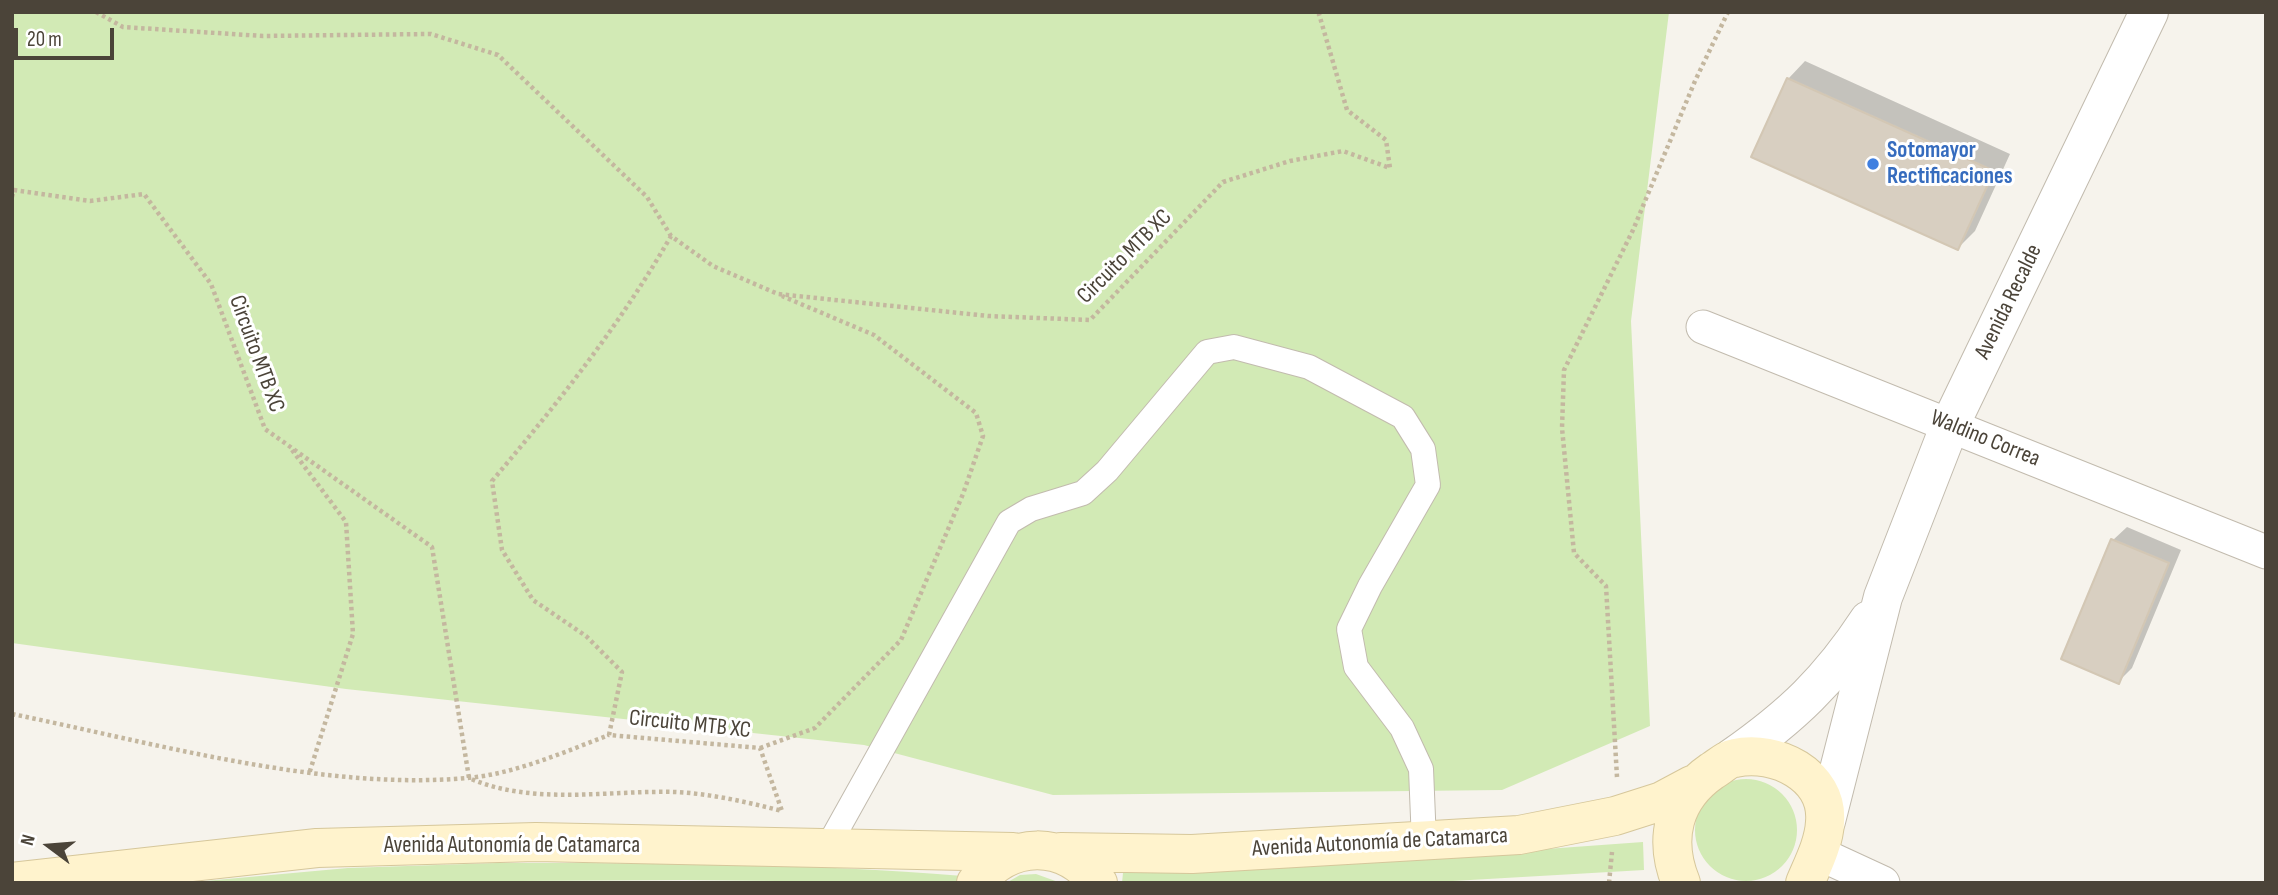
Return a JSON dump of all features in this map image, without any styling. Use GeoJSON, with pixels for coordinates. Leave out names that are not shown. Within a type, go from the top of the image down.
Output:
{"type":"FeatureCollection","features":[{"type":"Feature","properties":{"kind":"main road"},"geometry":{"type":"LineString","coordinates":[[1732,758],[1759,756],[1780,760],[1800,769],[1820,796],[1816,852]]}},
{"type":"Feature","properties":{"kind":"main road","name":"Avenida Autonomía de Catamarca"},"geometry":{"type":"LineString","coordinates":[[12,882],[317,848],[536,842],[1192,854],[1424,842],[1519,835],[1615,816],[1662,801],[1732,758]]}},
{"type":"Feature","properties":{"kind":"main road"},"geometry":{"type":"LineString","coordinates":[[1681,883],[1673,862],[1672,837],[1679,808],[1692,785]]}},
{"type":"Feature","properties":{"kind":"main road"},"geometry":{"type":"LineString","coordinates":[[976,883],[992,864],[1013,852]]}},
{"type":"Feature","properties":{"kind":"main road"},"geometry":{"type":"LineString","coordinates":[[1061,852],[1082,863],[1098,883]]}},
{"type":"Feature","properties":{"kind":"street","name":"Avenida Recalde"},"geometry":{"type":"LineString","coordinates":[[1816,852],[1883,597],[1950,425],[2148,12]]}},
{"type":"Feature","properties":{"kind":"street","name":"Waldino Correa"},"geometry":{"type":"LineString","coordinates":[[1703,327],[2266,552]]}},
{"type":"Feature","properties":{"kind":"street"},"geometry":{"type":"LineString","coordinates":[[827,848],[1009,522],[1031,509],[1083,493],[1107,471],[1207,352],[1234,347],[1309,367],[1403,417],[1423,449],[1428,485],[1370,586],[1349,629],[1356,667],[1402,728],[1422,768],[1424,842]]}},
{"type":"Feature","properties":{"kind":"street","name":"Avenida Recalde"},"geometry":{"type":"LineString","coordinates":[[1732,758],[1805,701],[1841,663],[1883,597]]}},
{"type":"Feature","properties":{"kind":"street"},"geometry":{"type":"LineString","coordinates":[[1816,852],[1883,883]]}},
{"type":"Feature","properties":{"kind":"path"},"geometry":{"type":"LineString","coordinates":[[96,12],[123,27],[262,36],[431,34],[498,55],[647,197],[671,236]]}},
{"type":"Feature","properties":{"kind":"path","name":"Circuito MTB XC"},"geometry":{"type":"LineString","coordinates":[[12,197],[15,191],[90,201],[144,194],[211,284],[265,429],[432,547],[469,778],[496,790],[541,793],[677,792],[727,797],[782,811],[760,748],[609,735],[622,671],[586,636],[533,600],[502,550],[492,481],[566,393],[638,293],[671,236],[713,266],[778,294],[988,316],[1090,320],[1223,182],[1290,161],[1343,151],[1390,168],[1386,140],[1347,110],[1319,14],[1315,12]]}},
{"type":"Feature","properties":{"kind":"path"},"geometry":{"type":"LineString","coordinates":[[1609,883],[1617,780],[1606,586],[1574,553],[1562,428],[1564,370],[1633,230],[1695,81],[1728,12]]}},
{"type":"Feature","properties":{"kind":"path"},"geometry":{"type":"LineString","coordinates":[[760,748],[815,727],[901,640],[963,495],[983,436],[976,413],[874,335],[778,294]]}},
{"type":"Feature","properties":{"kind":"path"},"geometry":{"type":"LineString","coordinates":[[290,446],[346,522],[353,634],[309,774]]}},
{"type":"Feature","properties":{"kind":"path"},"geometry":{"type":"LineString","coordinates":[[12,714],[309,774],[469,778],[544,759],[609,735]]}},
{"type":"Feature","properties":{"kind":"green space"},"geometry":{"type":"Polygon","coordinates":[[[12,12],[1669,12],[1631,321],[1650,726],[1502,790],[1053,795],[864,745],[346,689],[12,643],[12,12]]]}},
{"type":"Feature","properties":{"kind":"green space"},"geometry":{"type":"Polygon","coordinates":[[[1746,779],[1766,783],[1782,794],[1793,810],[1797,830],[1793,850],[1782,866],[1766,877],[1746,881],[1726,877],[1710,866],[1699,850],[1695,830],[1699,810],[1710,794],[1726,783],[1746,779]]]}},
{"type":"Feature","properties":{"kind":"green space"},"geometry":{"type":"Polygon","coordinates":[[[1643,842],[1644,870],[1418,883],[1122,883],[1123,873],[1394,860],[1643,842]]]}},
{"type":"Feature","properties":{"kind":"green space"},"geometry":{"type":"Polygon","coordinates":[[[497,863],[789,866],[963,876],[961,883],[686,880],[183,883],[348,868],[497,863]]]}},
{"type":"Feature","properties":{"kind":"green space"},"geometry":{"type":"Polygon","coordinates":[[[1036,874],[1061,883],[1006,883],[1020,875],[1036,874]]]}},
{"type":"Feature","properties":{"kind":"building","name":"Sotomayor Rectificaciones"},"geometry":{"type":"Polygon","coordinates":[[[1787,78],[1994,171],[1958,250],[1751,157],[1787,78]]]}},
{"type":"Feature","properties":{"kind":"building"},"geometry":{"type":"Polygon","coordinates":[[[2111,539],[2169,563],[2119,684],[2061,659],[2111,539]]]}},
{"type":"Feature","properties":{"kind":"place","name":"Sotomayor Rectificaciones"},"geometry":{"type":"Point","coordinates":[1873,164]}}]}
